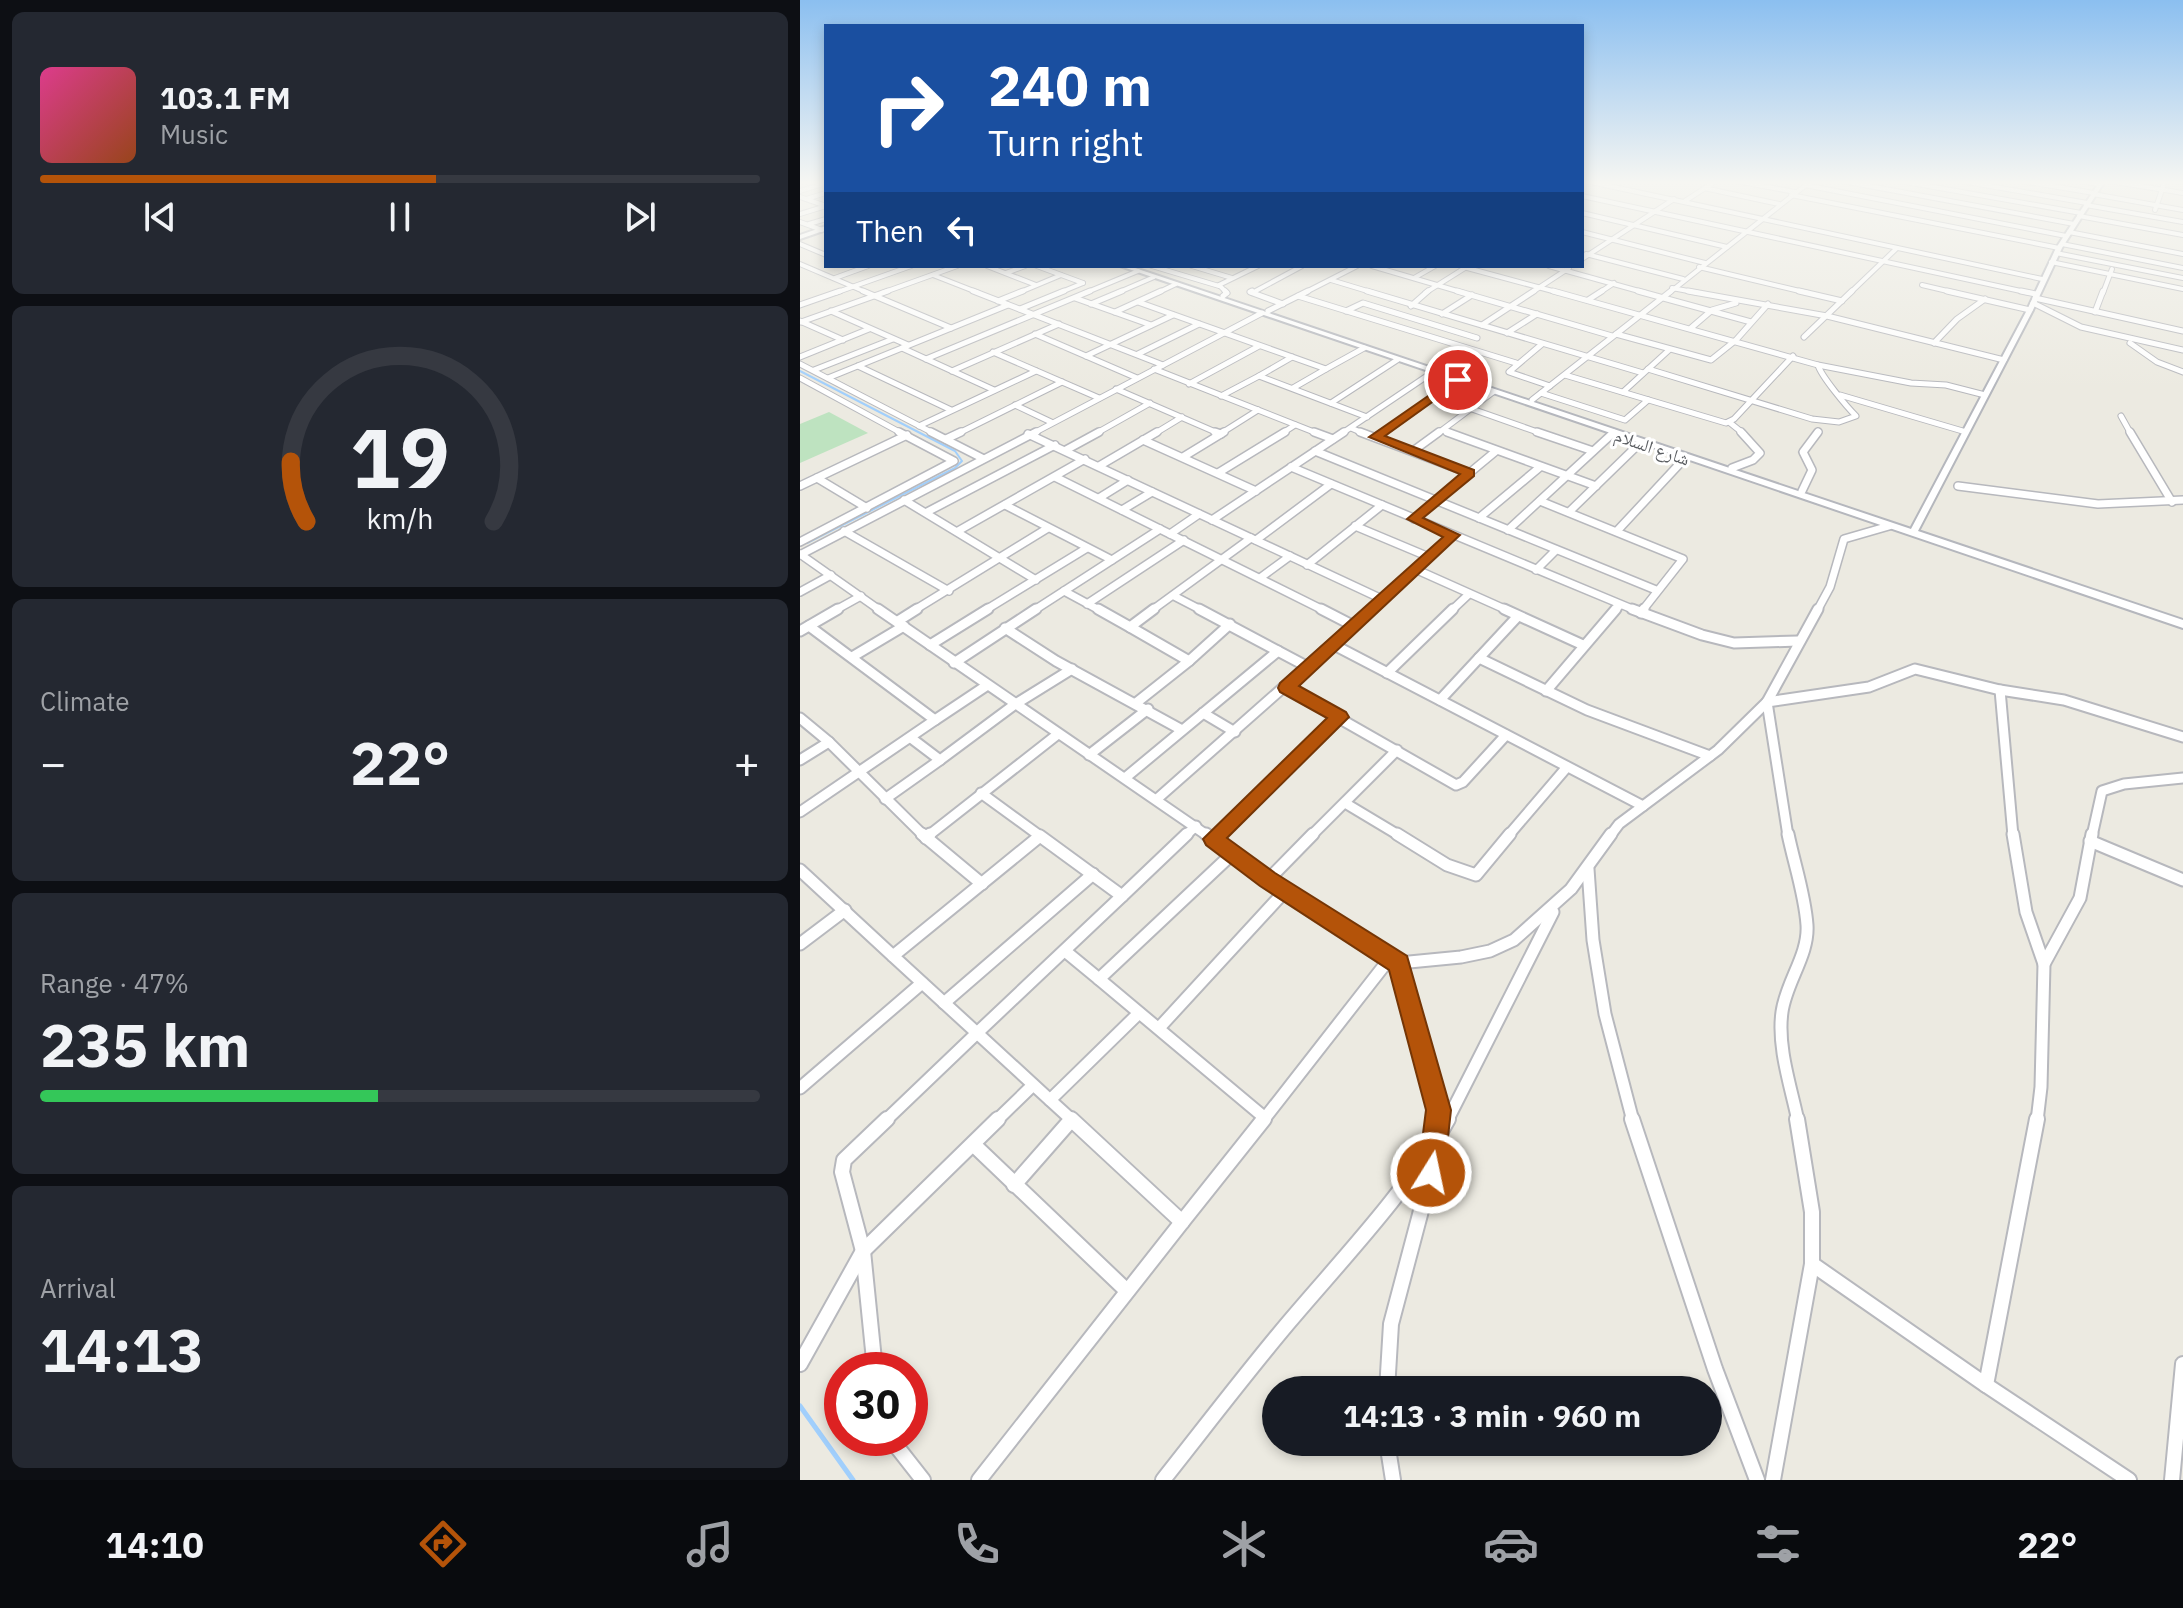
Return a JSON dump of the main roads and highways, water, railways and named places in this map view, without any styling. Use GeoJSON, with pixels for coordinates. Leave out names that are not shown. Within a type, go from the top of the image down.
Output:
{"type":"FeatureCollection","features":[{"type":"Feature","properties":{"kind":"main road"},"geometry":{"type":"LineString","coordinates":[[1915,529],[2058,250]]}},
{"type":"Feature","properties":{"kind":"main road","name":"شارع السلام"},"geometry":{"type":"LineString","coordinates":[[1136,269],[2183,621]]}},
{"type":"Feature","properties":{"kind":"main road","name":"شارع السلام"},"geometry":{"type":"LineString","coordinates":[[1136,269],[1221,291],[1265,312],[1397,360],[1889,526],[2183,621]]}},
{"type":"Feature","properties":{"kind":"waterway"},"geometry":{"type":"LineString","coordinates":[[800,371],[955,451],[962,461],[955,468],[807,543]]}},
{"type":"Feature","properties":{"kind":"waterway"},"geometry":{"type":"LineString","coordinates":[[800,1406],[853,1480]]}}]}
